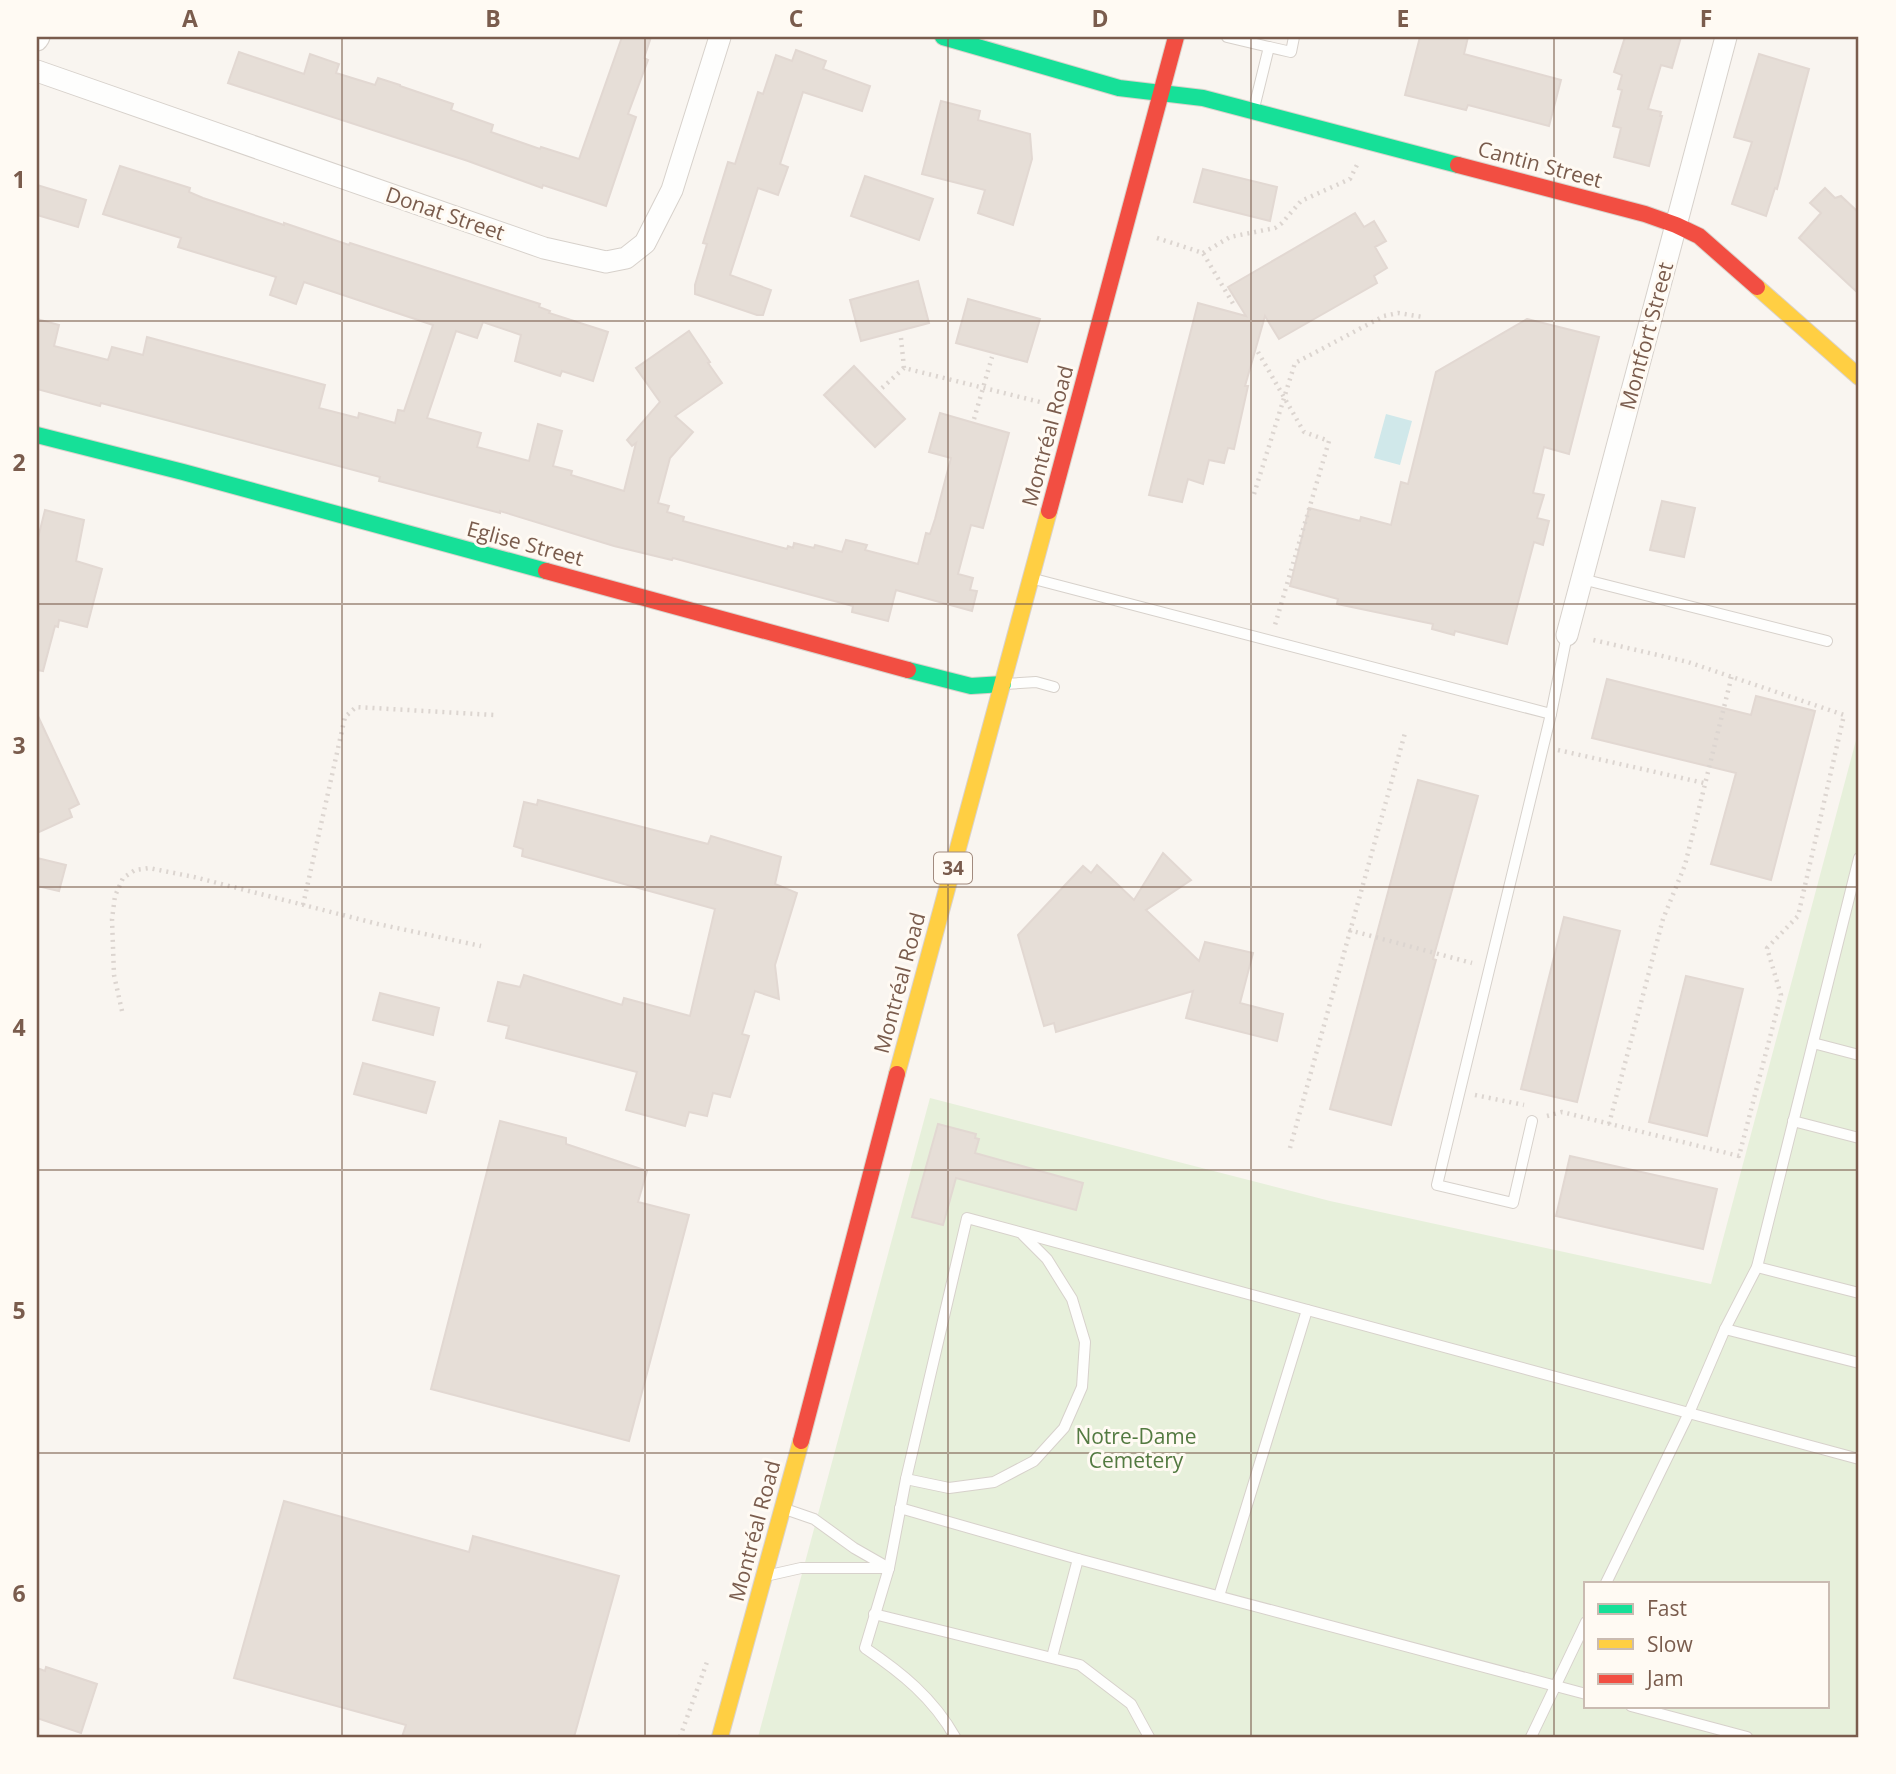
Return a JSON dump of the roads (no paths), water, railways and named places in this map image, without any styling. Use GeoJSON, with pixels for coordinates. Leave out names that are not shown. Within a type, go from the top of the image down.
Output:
{"type":"FeatureCollection","features":[{"type":"Feature","properties":{"kind":"street","name":"Donat Street"},"geometry":{"type":"LineString","coordinates":[[37,71],[544,248],[606,262],[626,258],[645,243],[651,232],[672,190],[720,37]]}},
{"type":"Feature","properties":{"kind":"street","name":"Cantin Street"},"geometry":{"type":"LineString","coordinates":[[943,37],[1119,88],[1203,98],[1645,214],[1676,225],[1699,236],[1859,377]]}},
{"type":"Feature","properties":{"kind":"street","name":"Montréal Road"},"geometry":{"type":"LineString","coordinates":[[720,1737],[1176,37]]}},
{"type":"Feature","properties":{"kind":"street","name":"Montfort Street"},"geometry":{"type":"LineString","coordinates":[[1567,635],[1726,37]]}},
{"type":"Feature","properties":{"kind":"street","name":"Eglise Street"},"geometry":{"type":"LineString","coordinates":[[37,435],[183,472],[960,684],[1003,684]]}},
{"type":"Feature","properties":{"kind":"lane"},"geometry":{"type":"LineString","coordinates":[[1227,37],[1254,40],[1291,52],[1294,37]]}},
{"type":"Feature","properties":{"kind":"lane"},"geometry":{"type":"LineString","coordinates":[[1254,111],[1269,47]]}},
{"type":"Feature","properties":{"kind":"lane"},"geometry":{"type":"LineString","coordinates":[[1032,578],[1551,714]]}},
{"type":"Feature","properties":{"kind":"lane"},"geometry":{"type":"LineString","coordinates":[[1581,579],[1827,640]]}},
{"type":"Feature","properties":{"kind":"lane"},"geometry":{"type":"LineString","coordinates":[[1532,1121],[1513,1203],[1437,1185],[1551,714],[1567,635]]}},
{"type":"Feature","properties":{"kind":"lane"},"geometry":{"type":"LineString","coordinates":[[1003,684],[1036,682],[1054,687]]}},
{"type":"Feature","properties":{"kind":"lane"},"geometry":{"type":"LineString","coordinates":[[1605,1582],[1757,1267],[1856,880],[1859,858]]}},
{"type":"Feature","properties":{"kind":"lane"},"geometry":{"type":"LineString","coordinates":[[1813,1043],[1859,1055]]}},
{"type":"Feature","properties":{"kind":"lane"},"geometry":{"type":"LineString","coordinates":[[1793,1121],[1859,1138]]}},
{"type":"Feature","properties":{"kind":"lane"},"geometry":{"type":"LineString","coordinates":[[955,1737],[945,1719],[904,1674],[865,1648],[888,1568],[967,1218],[1859,1459]]}},
{"type":"Feature","properties":{"kind":"lane"},"geometry":{"type":"LineString","coordinates":[[906,1479],[949,1488],[994,1482],[1034,1461],[1064,1428],[1082,1387],[1085,1342],[1072,1299],[1047,1259],[1021,1233]]}},
{"type":"Feature","properties":{"kind":"lane"},"geometry":{"type":"LineString","coordinates":[[1757,1267],[1859,1293]]}},
{"type":"Feature","properties":{"kind":"lane"},"geometry":{"type":"LineString","coordinates":[[1219,1596],[1307,1310]]}},
{"type":"Feature","properties":{"kind":"lane"},"geometry":{"type":"LineString","coordinates":[[1725,1329],[1859,1363]]}},
{"type":"Feature","properties":{"kind":"lane"},"geometry":{"type":"LineString","coordinates":[[900,1508],[1078,1559],[1584,1693]]}},
{"type":"Feature","properties":{"kind":"lane"},"geometry":{"type":"LineString","coordinates":[[783,1509],[814,1519],[888,1568]]}},
{"type":"Feature","properties":{"kind":"lane"},"geometry":{"type":"LineString","coordinates":[[1052,1657],[1078,1559]]}},
{"type":"Feature","properties":{"kind":"lane"},"geometry":{"type":"LineString","coordinates":[[765,1576],[801,1568],[888,1568]]}},
{"type":"Feature","properties":{"kind":"lane"},"geometry":{"type":"LineString","coordinates":[[874,1614],[1080,1665],[1131,1704],[1149,1737]]}},
{"type":"Feature","properties":{"kind":"lane"},"geometry":{"type":"LineString","coordinates":[[1531,1737],[1584,1626]]}},
{"type":"Feature","properties":{"kind":"lane"},"geometry":{"type":"LineString","coordinates":[[1638,1708],[1747,1737]]}},
{"type":"Feature","properties":{"kind":"water"},"geometry":{"type":"Polygon","coordinates":[[[1386,414],[1412,421],[1400,465],[1374,458],[1386,414]]]}},
{"type":"Feature","properties":{"kind":"park label","name":"Notre-Dame Cemetery"},"geometry":{"type":"Point","coordinates":[1136,1449]}}]}
